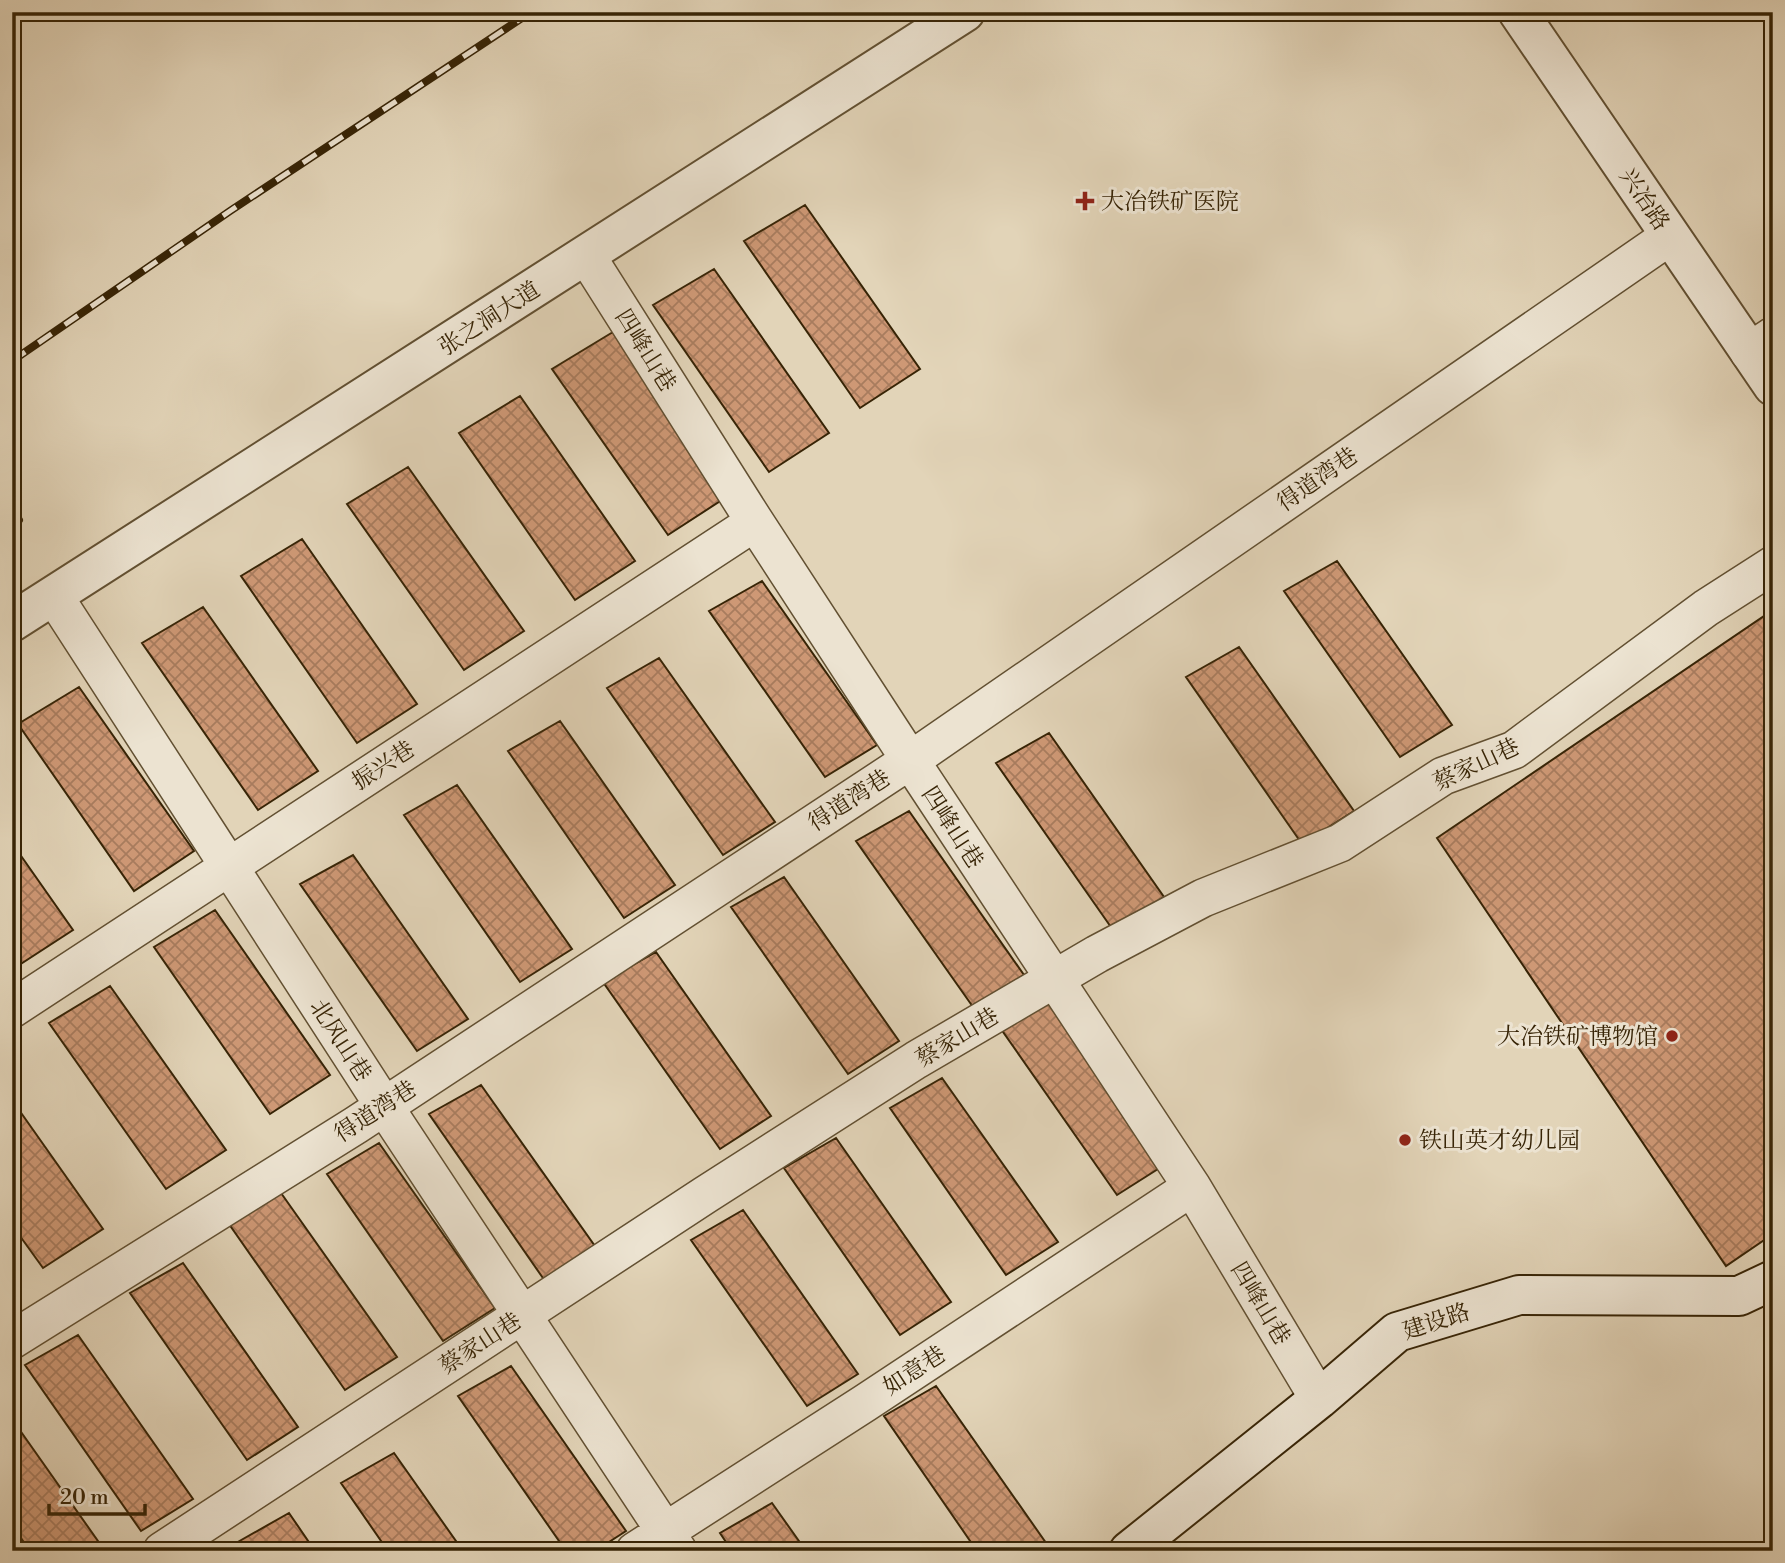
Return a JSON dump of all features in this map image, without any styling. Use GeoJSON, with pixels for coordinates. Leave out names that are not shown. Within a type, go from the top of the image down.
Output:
{"type":"FeatureCollection","features":[{"type":"Feature","properties":{"kind":"street","name":"张之洞大道"},"geometry":{"type":"LineString","coordinates":[[12,622],[965,12]]}},
{"type":"Feature","properties":{"kind":"street","name":"兴冶路"},"geometry":{"type":"LineString","coordinates":[[1518,12],[1670,236],[1761,344],[1773,386]]}},
{"type":"Feature","properties":{"kind":"street","name":"得道湾巷"},"geometry":{"type":"LineString","coordinates":[[12,1340],[383,1106],[909,760],[1670,236]]}},
{"type":"Feature","properties":{"kind":"street","name":"四峰山巷"},"geometry":{"type":"LineString","coordinates":[[586,255],[909,760],[1192,1187],[1320,1399]]}},
{"type":"Feature","properties":{"kind":"street","name":"振兴巷"},"geometry":{"type":"LineString","coordinates":[[12,1009],[755,522]]}},
{"type":"Feature","properties":{"kind":"street","name":"蔡家山巷"},"geometry":{"type":"LineString","coordinates":[[162,1551],[916,1060],[1097,954],[1203,898],[1340,843],[1443,776],[1514,750],[1706,608],[1773,565]]}},
{"type":"Feature","properties":{"kind":"street","name":"北风山巷"},"geometry":{"type":"LineString","coordinates":[[54,596],[383,1106],[672,1541]]}},
{"type":"Feature","properties":{"kind":"street","name":"如意巷"},"geometry":{"type":"LineString","coordinates":[[635,1551],[672,1541],[865,1403],[1192,1187]]}},
{"type":"Feature","properties":{"kind":"street","name":"建设路"},"geometry":{"type":"LineString","coordinates":[[1129,1551],[1320,1399],[1397,1332],[1519,1295],[1739,1296],[1773,1280]]}},
{"type":"Feature","properties":{"kind":"building"},"geometry":{"type":"Polygon","coordinates":[[[805,205],[920,369],[860,408],[744,241],[805,205]]]}},
{"type":"Feature","properties":{"kind":"building"},"geometry":{"type":"Polygon","coordinates":[[[714,269],[829,433],[769,472],[653,305],[714,269]]]}},
{"type":"Feature","properties":{"kind":"building"},"geometry":{"type":"Polygon","coordinates":[[[613,332],[728,496],[668,535],[552,369],[613,332]]]}},
{"type":"Feature","properties":{"kind":"building"},"geometry":{"type":"Polygon","coordinates":[[[520,396],[635,561],[575,600],[459,433],[520,396]]]}},
{"type":"Feature","properties":{"kind":"building"},"geometry":{"type":"Polygon","coordinates":[[[408,467],[524,631],[464,670],[347,504],[408,467]]]}},
{"type":"Feature","properties":{"kind":"building"},"geometry":{"type":"Polygon","coordinates":[[[302,539],[417,704],[357,743],[241,576],[302,539]]]}},
{"type":"Feature","properties":{"kind":"building"},"geometry":{"type":"Polygon","coordinates":[[[1337,561],[1452,725],[1400,757],[1284,591],[1337,561]]]}},
{"type":"Feature","properties":{"kind":"building"},"geometry":{"type":"Polygon","coordinates":[[[762,581],[877,745],[825,777],[709,611],[762,581]]]}},
{"type":"Feature","properties":{"kind":"building"},"geometry":{"type":"Polygon","coordinates":[[[203,607],[318,771],[258,810],[142,643],[203,607]]]}},
{"type":"Feature","properties":{"kind":"building","name":"大冶铁矿博物馆"},"geometry":{"type":"Polygon","coordinates":[[[1773,610],[1773,1234],[1726,1266],[1437,838],[1773,610]]]}},
{"type":"Feature","properties":{"kind":"building"},"geometry":{"type":"Polygon","coordinates":[[[1239,647],[1354,811],[1302,844],[1186,677],[1239,647]]]}},
{"type":"Feature","properties":{"kind":"building"},"geometry":{"type":"Polygon","coordinates":[[[659,658],[775,822],[723,855],[607,688],[659,658]]]}},
{"type":"Feature","properties":{"kind":"building"},"geometry":{"type":"Polygon","coordinates":[[[79,687],[194,851],[134,891],[18,724],[79,687]]]}},
{"type":"Feature","properties":{"kind":"building"},"geometry":{"type":"Polygon","coordinates":[[[560,721],[675,885],[624,918],[508,751],[560,721]]]}},
{"type":"Feature","properties":{"kind":"building"},"geometry":{"type":"Polygon","coordinates":[[[1049,733],[1164,897],[1113,930],[996,763],[1049,733]]]}},
{"type":"Feature","properties":{"kind":"building"},"geometry":{"type":"Polygon","coordinates":[[[457,785],[572,949],[520,982],[404,815],[457,785]]]}},
{"type":"Feature","properties":{"kind":"building"},"geometry":{"type":"Polygon","coordinates":[[[909,811],[1024,975],[973,1007],[856,841],[909,811]]]}},
{"type":"Feature","properties":{"kind":"building"},"geometry":{"type":"Polygon","coordinates":[[[12,843],[73,930],[13,969],[12,968],[12,843]]]}},
{"type":"Feature","properties":{"kind":"building"},"geometry":{"type":"Polygon","coordinates":[[[353,855],[468,1019],[417,1051],[300,884],[353,855]]]}},
{"type":"Feature","properties":{"kind":"building"},"geometry":{"type":"Polygon","coordinates":[[[784,877],[899,1041],[848,1074],[731,907],[784,877]]]}},
{"type":"Feature","properties":{"kind":"building"},"geometry":{"type":"Polygon","coordinates":[[[215,910],[330,1075],[270,1114],[154,947],[215,910]]]}},
{"type":"Feature","properties":{"kind":"building"},"geometry":{"type":"Polygon","coordinates":[[[656,952],[771,1116],[720,1149],[603,982],[656,952]]]}},
{"type":"Feature","properties":{"kind":"building"},"geometry":{"type":"Polygon","coordinates":[[[110,986],[226,1150],[166,1189],[49,1023],[110,986]]]}},
{"type":"Feature","properties":{"kind":"building"},"geometry":{"type":"Polygon","coordinates":[[[1054,999],[1169,1162],[1117,1195],[1001,1029],[1054,999]]]}},
{"type":"Feature","properties":{"kind":"building"},"geometry":{"type":"Polygon","coordinates":[[[942,1078],[1058,1242],[1006,1275],[890,1108],[942,1078]]]}},
{"type":"Feature","properties":{"kind":"building"},"geometry":{"type":"Polygon","coordinates":[[[481,1085],[597,1249],[545,1281],[429,1114],[481,1085]]]}},
{"type":"Feature","properties":{"kind":"building"},"geometry":{"type":"Polygon","coordinates":[[[12,1100],[103,1229],[43,1268],[12,1225],[12,1100]]]}},
{"type":"Feature","properties":{"kind":"building"},"geometry":{"type":"Polygon","coordinates":[[[836,1138],[951,1302],[900,1335],[784,1168],[836,1138]]]}},
{"type":"Feature","properties":{"kind":"building"},"geometry":{"type":"Polygon","coordinates":[[[379,1143],[495,1308],[443,1341],[327,1174],[379,1143]]]}},
{"type":"Feature","properties":{"kind":"building"},"geometry":{"type":"Polygon","coordinates":[[[281,1193],[397,1357],[345,1390],[229,1224],[281,1193]]]}},
{"type":"Feature","properties":{"kind":"building"},"geometry":{"type":"Polygon","coordinates":[[[743,1210],[858,1374],[807,1406],[691,1240],[743,1210]]]}},
{"type":"Feature","properties":{"kind":"building"},"geometry":{"type":"Polygon","coordinates":[[[183,1263],[298,1427],[247,1460],[130,1293],[183,1263]]]}},
{"type":"Feature","properties":{"kind":"building"},"geometry":{"type":"Polygon","coordinates":[[[78,1335],[193,1499],[141,1531],[25,1365],[78,1335]]]}},
{"type":"Feature","properties":{"kind":"building"},"geometry":{"type":"Polygon","coordinates":[[[511,1366],[626,1531],[595,1551],[566,1551],[458,1396],[511,1366]]]}},
{"type":"Feature","properties":{"kind":"building"},"geometry":{"type":"Polygon","coordinates":[[[936,1386],[1051,1550],[977,1551],[884,1416],[936,1386]]]}},
{"type":"Feature","properties":{"kind":"building"},"geometry":{"type":"Polygon","coordinates":[[[12,1419],[105,1551],[30,1551],[12,1525],[12,1419]]]}},
{"type":"Feature","properties":{"kind":"building"},"geometry":{"type":"Polygon","coordinates":[[[394,1453],[463,1551],[388,1551],[341,1483],[394,1453]]]}},
{"type":"Feature","properties":{"kind":"building"},"geometry":{"type":"Polygon","coordinates":[[[772,1503],[806,1551],[732,1551],[720,1533],[772,1503]]]}},
{"type":"Feature","properties":{"kind":"building"},"geometry":{"type":"Polygon","coordinates":[[[289,1513],[315,1551],[241,1551],[236,1543],[289,1513]]]}},
{"type":"Feature","properties":{"kind":"railway"},"geometry":{"type":"LineString","coordinates":[[12,361],[230,211],[531,12]]}},
{"type":"Feature","properties":{"kind":"railway"},"geometry":{"type":"LineString","coordinates":[[12,524],[19,520]]}},
{"type":"Feature","properties":{"kind":"place","name":"大冶铁矿医院"},"geometry":{"type":"Point","coordinates":[1085,201]}},
{"type":"Feature","properties":{"kind":"place","name":"大冶铁矿博物馆"},"geometry":{"type":"Point","coordinates":[1672,1036]}},
{"type":"Feature","properties":{"kind":"place","name":"铁山英才幼儿园"},"geometry":{"type":"Point","coordinates":[1405,1140]}}]}
